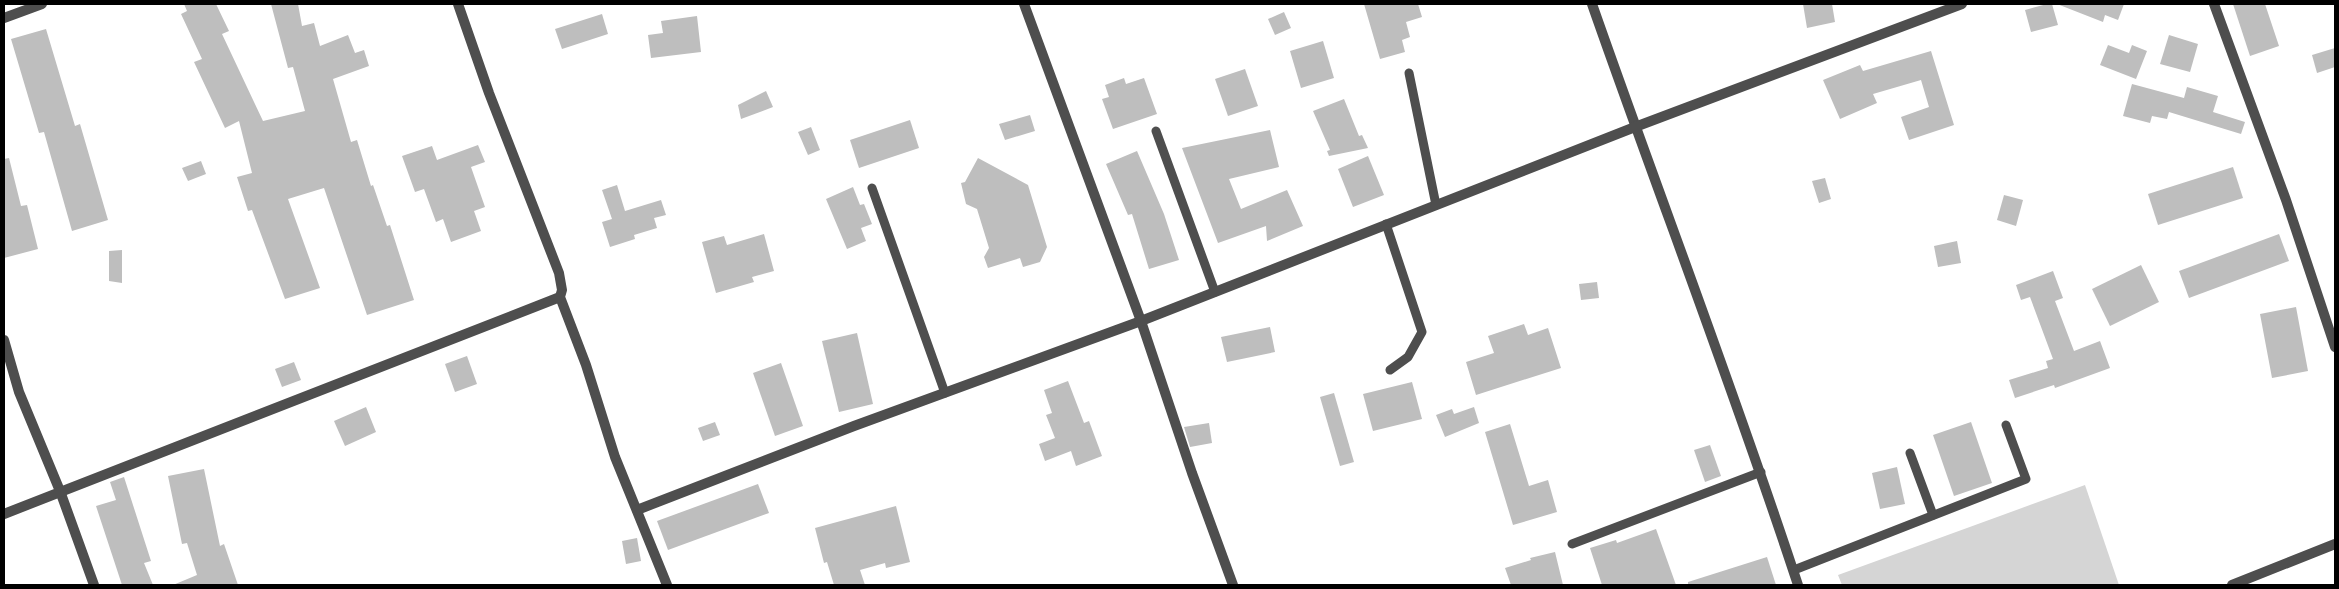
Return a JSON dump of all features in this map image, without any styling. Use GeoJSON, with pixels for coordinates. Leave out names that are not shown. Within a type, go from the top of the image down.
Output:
{"type":"FeatureCollection","features":[{"type":"Feature","properties":{"kind":"street"},"geometry":{"type":"LineString","coordinates":[[4,18],[42,4]]}},
{"type":"Feature","properties":{"kind":"street"},"geometry":{"type":"LineString","coordinates":[[458,4],[489,93],[559,273],[562,290],[560,297],[586,365],[615,457],[667,585]]}},
{"type":"Feature","properties":{"kind":"street"},"geometry":{"type":"LineString","coordinates":[[1024,4],[1141,321],[1192,473],[1233,585]]}},
{"type":"Feature","properties":{"kind":"street"},"geometry":{"type":"LineString","coordinates":[[1592,4],[1761,472],[1798,585]]}},
{"type":"Feature","properties":{"kind":"street"},"geometry":{"type":"LineString","coordinates":[[638,510],[945,393],[1141,321],[1635,127],[1962,4]]}},
{"type":"Feature","properties":{"kind":"street"},"geometry":{"type":"LineString","coordinates":[[2214,4],[2286,200],[2335,347]]}},
{"type":"Feature","properties":{"kind":"street"},"geometry":{"type":"LineString","coordinates":[[4,514],[560,297]]}},
{"type":"Feature","properties":{"kind":"street"},"geometry":{"type":"LineString","coordinates":[[4,340],[20,392],[60,491],[94,585]]}},
{"type":"Feature","properties":{"kind":"street"},"geometry":{"type":"LineString","coordinates":[[2232,585],[2335,544]]}},
{"type":"Feature","properties":{"kind":"lane"},"geometry":{"type":"LineString","coordinates":[[1409,73],[1436,205]]}},
{"type":"Feature","properties":{"kind":"lane"},"geometry":{"type":"LineString","coordinates":[[1156,131],[1215,292]]}},
{"type":"Feature","properties":{"kind":"lane"},"geometry":{"type":"LineString","coordinates":[[872,188],[945,393]]}},
{"type":"Feature","properties":{"kind":"lane"},"geometry":{"type":"LineString","coordinates":[[1386,224],[1422,332],[1408,357],[1390,370]]}},
{"type":"Feature","properties":{"kind":"lane"},"geometry":{"type":"LineString","coordinates":[[1794,570],[2026,479],[2006,424]]}},
{"type":"Feature","properties":{"kind":"lane"},"geometry":{"type":"LineString","coordinates":[[1910,453],[1933,516]]}},
{"type":"Feature","properties":{"kind":"lane"},"geometry":{"type":"LineString","coordinates":[[1572,544],[1761,472]]}},
{"type":"Feature","properties":{"kind":"shaded area"},"geometry":{"type":"Polygon","coordinates":[[[2085,485],[2119,585],[1842,585],[1838,575],[2085,485]]]}},
{"type":"Feature","properties":{"kind":"building"},"geometry":{"type":"Polygon","coordinates":[[[184,4],[216,4],[229,31],[222,34],[263,121],[305,111],[293,67],[288,68],[271,4],[298,4],[302,26],[314,23],[320,46],[348,35],[355,53],[364,50],[369,66],[333,79],[351,142],[357,140],[371,186],[373,185],[387,226],[390,225],[414,300],[367,315],[324,188],[288,199],[320,288],[285,299],[252,210],[248,211],[237,177],[252,173],[239,121],[225,128],[194,62],[202,59],[181,14],[187,11],[184,4]]]}},
{"type":"Feature","properties":{"kind":"building"},"geometry":{"type":"Polygon","coordinates":[[[1364,4],[1418,4],[1422,17],[1406,22],[1410,37],[1402,40],[1405,52],[1380,59],[1364,4]]]}},
{"type":"Feature","properties":{"kind":"building"},"geometry":{"type":"Polygon","coordinates":[[[1803,4],[1832,4],[1835,22],[1807,28],[1803,4]]]}},
{"type":"Feature","properties":{"kind":"building"},"geometry":{"type":"Polygon","coordinates":[[[2052,4],[2058,25],[2031,32],[2025,10],[2052,4]]]}},
{"type":"Feature","properties":{"kind":"building"},"geometry":{"type":"Polygon","coordinates":[[[2057,4],[2124,4],[2118,20],[2105,15],[2103,22],[2057,4]]]}},
{"type":"Feature","properties":{"kind":"building"},"geometry":{"type":"Polygon","coordinates":[[[2233,4],[2265,4],[2279,46],[2250,56],[2233,4]]]}},
{"type":"Feature","properties":{"kind":"building"},"geometry":{"type":"Polygon","coordinates":[[[1284,12],[1291,28],[1275,35],[1268,19],[1284,12]]]}},
{"type":"Feature","properties":{"kind":"building"},"geometry":{"type":"Polygon","coordinates":[[[602,14],[608,34],[562,49],[555,29],[602,14]]]}},
{"type":"Feature","properties":{"kind":"building"},"geometry":{"type":"Polygon","coordinates":[[[697,16],[701,52],[651,58],[648,35],[663,33],[661,21],[697,16]]]}},
{"type":"Feature","properties":{"kind":"building"},"geometry":{"type":"Polygon","coordinates":[[[46,29],[75,126],[80,124],[108,220],[72,231],[44,132],[39,133],[11,39],[46,29]]]}},
{"type":"Feature","properties":{"kind":"building"},"geometry":{"type":"Polygon","coordinates":[[[2169,35],[2198,44],[2190,72],[2160,64],[2169,35]]]}},
{"type":"Feature","properties":{"kind":"building"},"geometry":{"type":"Polygon","coordinates":[[[1323,41],[1334,78],[1301,88],[1290,51],[1323,41]]]}},
{"type":"Feature","properties":{"kind":"building"},"geometry":{"type":"Polygon","coordinates":[[[2108,45],[2129,53],[2132,45],[2147,51],[2136,79],[2100,65],[2108,45]]]}},
{"type":"Feature","properties":{"kind":"building"},"geometry":{"type":"Polygon","coordinates":[[[2335,48],[2335,67],[2317,73],[2312,55],[2335,48]]]}},
{"type":"Feature","properties":{"kind":"building"},"geometry":{"type":"Polygon","coordinates":[[[1931,51],[1954,125],[1909,140],[1901,117],[1929,107],[1921,80],[1873,94],[1877,103],[1840,119],[1823,80],[1860,65],[1863,71],[1931,51]]]}},
{"type":"Feature","properties":{"kind":"building"},"geometry":{"type":"Polygon","coordinates":[[[1245,69],[1258,106],[1228,116],[1215,79],[1245,69]]]}},
{"type":"Feature","properties":{"kind":"building"},"geometry":{"type":"Polygon","coordinates":[[[1124,78],[1126,84],[1144,78],[1157,114],[1113,129],[1102,99],[1109,97],[1105,85],[1124,78]]]}},
{"type":"Feature","properties":{"kind":"building"},"geometry":{"type":"Polygon","coordinates":[[[2132,84],[2184,98],[2187,87],[2218,96],[2213,112],[2245,122],[2241,134],[2169,112],[2167,119],[2152,116],[2150,123],[2123,116],[2132,84]]]}},
{"type":"Feature","properties":{"kind":"building"},"geometry":{"type":"Polygon","coordinates":[[[766,91],[773,107],[741,119],[738,105],[766,91]]]}},
{"type":"Feature","properties":{"kind":"building"},"geometry":{"type":"Polygon","coordinates":[[[1344,99],[1359,136],[1362,135],[1368,148],[1329,156],[1327,151],[1330,150],[1313,111],[1344,99]]]}},
{"type":"Feature","properties":{"kind":"building"},"geometry":{"type":"Polygon","coordinates":[[[1030,115],[1035,131],[1005,140],[999,124],[1030,115]]]}},
{"type":"Feature","properties":{"kind":"building"},"geometry":{"type":"Polygon","coordinates":[[[910,120],[919,148],[859,168],[850,140],[910,120]]]}},
{"type":"Feature","properties":{"kind":"building"},"geometry":{"type":"Polygon","coordinates":[[[811,127],[820,150],[808,155],[798,132],[811,127]]]}},
{"type":"Feature","properties":{"kind":"building"},"geometry":{"type":"Polygon","coordinates":[[[1270,130],[1279,167],[1229,179],[1241,209],[1287,190],[1303,226],[1267,241],[1266,226],[1218,243],[1182,148],[1270,130]]]}},
{"type":"Feature","properties":{"kind":"building"},"geometry":{"type":"Polygon","coordinates":[[[478,145],[485,162],[471,167],[485,207],[474,211],[481,231],[451,242],[443,219],[436,222],[424,189],[415,192],[402,156],[432,146],[437,160],[478,145]]]}},
{"type":"Feature","properties":{"kind":"building"},"geometry":{"type":"Polygon","coordinates":[[[1137,151],[1164,214],[1179,260],[1149,269],[1132,214],[1128,215],[1106,164],[1137,151]]]}},
{"type":"Feature","properties":{"kind":"building"},"geometry":{"type":"Polygon","coordinates":[[[1368,156],[1384,195],[1353,207],[1338,169],[1368,156]]]}},
{"type":"Feature","properties":{"kind":"building"},"geometry":{"type":"Polygon","coordinates":[[[9,158],[21,206],[27,205],[38,249],[4,258],[4,159],[9,158]]]}},
{"type":"Feature","properties":{"kind":"building"},"geometry":{"type":"Polygon","coordinates":[[[978,158],[1028,185],[1047,247],[1040,262],[1023,267],[1020,258],[988,268],[984,257],[989,248],[977,209],[966,204],[961,183],[965,182],[978,158]]]}},
{"type":"Feature","properties":{"kind":"building"},"geometry":{"type":"Polygon","coordinates":[[[201,161],[206,174],[188,181],[182,168],[201,161]]]}},
{"type":"Feature","properties":{"kind":"building"},"geometry":{"type":"Polygon","coordinates":[[[2233,167],[2243,198],[2158,225],[2148,194],[2233,167]]]}},
{"type":"Feature","properties":{"kind":"building"},"geometry":{"type":"Polygon","coordinates":[[[1825,178],[1831,199],[1819,203],[1812,181],[1825,178]]]}},
{"type":"Feature","properties":{"kind":"building"},"geometry":{"type":"Polygon","coordinates":[[[617,185],[625,211],[661,200],[666,215],[654,218],[657,228],[634,235],[635,239],[610,247],[602,222],[612,219],[602,190],[617,185]]]}},
{"type":"Feature","properties":{"kind":"building"},"geometry":{"type":"Polygon","coordinates":[[[853,187],[860,205],[864,204],[872,224],[861,228],[866,241],[847,249],[826,199],[853,187]]]}},
{"type":"Feature","properties":{"kind":"building"},"geometry":{"type":"Polygon","coordinates":[[[2004,195],[2023,200],[2016,226],[1997,220],[2004,195]]]}},
{"type":"Feature","properties":{"kind":"building"},"geometry":{"type":"Polygon","coordinates":[[[764,234],[774,271],[752,277],[754,282],[716,293],[702,242],[724,236],[727,245],[764,234]]]}},
{"type":"Feature","properties":{"kind":"building"},"geometry":{"type":"Polygon","coordinates":[[[2279,234],[2289,261],[2189,298],[2179,271],[2279,234]]]}},
{"type":"Feature","properties":{"kind":"building"},"geometry":{"type":"Polygon","coordinates":[[[1957,241],[1961,263],[1938,267],[1934,246],[1957,241]]]}},
{"type":"Feature","properties":{"kind":"building"},"geometry":{"type":"Polygon","coordinates":[[[122,250],[122,283],[109,281],[109,251],[122,250]]]}},
{"type":"Feature","properties":{"kind":"building"},"geometry":{"type":"Polygon","coordinates":[[[2141,265],[2159,302],[2110,326],[2092,289],[2141,265]]]}},
{"type":"Feature","properties":{"kind":"building"},"geometry":{"type":"Polygon","coordinates":[[[2053,271],[2063,298],[2055,301],[2074,351],[2100,341],[2110,368],[2055,388],[2054,385],[2015,398],[2009,380],[2048,368],[2046,361],[2053,359],[2030,297],[2021,300],[2016,285],[2053,271]]]}},
{"type":"Feature","properties":{"kind":"building"},"geometry":{"type":"Polygon","coordinates":[[[1597,282],[1599,298],[1581,300],[1579,284],[1597,282]]]}},
{"type":"Feature","properties":{"kind":"building"},"geometry":{"type":"Polygon","coordinates":[[[2296,307],[2308,371],[2272,378],[2260,314],[2296,307]]]}},
{"type":"Feature","properties":{"kind":"building"},"geometry":{"type":"Polygon","coordinates":[[[1524,324],[1528,335],[1548,328],[1561,368],[1476,395],[1466,362],[1494,353],[1488,336],[1524,324]]]}},
{"type":"Feature","properties":{"kind":"building"},"geometry":{"type":"Polygon","coordinates":[[[1270,327],[1275,352],[1227,362],[1221,337],[1270,327]]]}},
{"type":"Feature","properties":{"kind":"building"},"geometry":{"type":"Polygon","coordinates":[[[857,333],[873,404],[839,412],[822,341],[857,333]]]}},
{"type":"Feature","properties":{"kind":"building"},"geometry":{"type":"Polygon","coordinates":[[[467,356],[477,384],[455,392],[445,364],[467,356]]]}},
{"type":"Feature","properties":{"kind":"building"},"geometry":{"type":"Polygon","coordinates":[[[294,362],[301,380],[282,387],[275,369],[294,362]]]}},
{"type":"Feature","properties":{"kind":"building"},"geometry":{"type":"Polygon","coordinates":[[[781,363],[803,426],[775,436],[753,373],[781,363]]]}},
{"type":"Feature","properties":{"kind":"building"},"geometry":{"type":"Polygon","coordinates":[[[1068,381],[1084,423],[1089,421],[1102,456],[1076,466],[1071,451],[1045,461],[1039,444],[1055,438],[1046,415],[1052,413],[1044,390],[1068,381]]]}},
{"type":"Feature","properties":{"kind":"building"},"geometry":{"type":"Polygon","coordinates":[[[1412,382],[1422,419],[1373,431],[1363,394],[1412,382]]]}},
{"type":"Feature","properties":{"kind":"building"},"geometry":{"type":"Polygon","coordinates":[[[1334,393],[1354,462],[1340,466],[1320,397],[1334,393]]]}},
{"type":"Feature","properties":{"kind":"building"},"geometry":{"type":"Polygon","coordinates":[[[366,407],[376,432],[345,446],[334,421],[366,407]]]}},
{"type":"Feature","properties":{"kind":"building"},"geometry":{"type":"Polygon","coordinates":[[[1474,407],[1479,423],[1445,437],[1436,415],[1452,409],[1454,414],[1474,407]]]}},
{"type":"Feature","properties":{"kind":"building"},"geometry":{"type":"Polygon","coordinates":[[[715,422],[720,435],[703,441],[698,428],[715,422]]]}},
{"type":"Feature","properties":{"kind":"building"},"geometry":{"type":"Polygon","coordinates":[[[1971,422],[1992,483],[1954,496],[1933,435],[1971,422]]]}},
{"type":"Feature","properties":{"kind":"building"},"geometry":{"type":"Polygon","coordinates":[[[1209,423],[1212,443],[1190,447],[1184,427],[1209,423]]]}},
{"type":"Feature","properties":{"kind":"building"},"geometry":{"type":"Polygon","coordinates":[[[1510,424],[1529,486],[1548,480],[1557,512],[1513,525],[1485,432],[1510,424]]]}},
{"type":"Feature","properties":{"kind":"building"},"geometry":{"type":"Polygon","coordinates":[[[1710,445],[1721,476],[1705,482],[1694,450],[1710,445]]]}},
{"type":"Feature","properties":{"kind":"building"},"geometry":{"type":"Polygon","coordinates":[[[1897,467],[1905,504],[1880,509],[1872,473],[1897,467]]]}},
{"type":"Feature","properties":{"kind":"building"},"geometry":{"type":"Polygon","coordinates":[[[204,469],[220,546],[224,544],[238,585],[173,585],[197,575],[187,543],[182,544],[168,476],[204,469]]]}},
{"type":"Feature","properties":{"kind":"building"},"geometry":{"type":"Polygon","coordinates":[[[124,477],[151,561],[144,563],[153,585],[122,585],[96,506],[116,500],[110,482],[124,477]]]}},
{"type":"Feature","properties":{"kind":"building"},"geometry":{"type":"Polygon","coordinates":[[[758,484],[769,513],[668,550],[657,521],[758,484]]]}},
{"type":"Feature","properties":{"kind":"building"},"geometry":{"type":"Polygon","coordinates":[[[896,506],[910,562],[886,568],[885,563],[860,570],[865,585],[834,585],[827,562],[824,563],[815,528],[896,506]]]}},
{"type":"Feature","properties":{"kind":"building"},"geometry":{"type":"Polygon","coordinates":[[[1656,529],[1676,585],[1602,585],[1590,548],[1616,540],[1617,543],[1656,529]]]}},
{"type":"Feature","properties":{"kind":"building"},"geometry":{"type":"Polygon","coordinates":[[[637,538],[641,561],[626,564],[622,541],[637,538]]]}},
{"type":"Feature","properties":{"kind":"building"},"geometry":{"type":"Polygon","coordinates":[[[1555,552],[1563,585],[1511,585],[1505,568],[1531,560],[1530,558],[1555,552]]]}},
{"type":"Feature","properties":{"kind":"building"},"geometry":{"type":"Polygon","coordinates":[[[1767,557],[1776,585],[1688,585],[1688,582],[1767,557]]]}}]}
